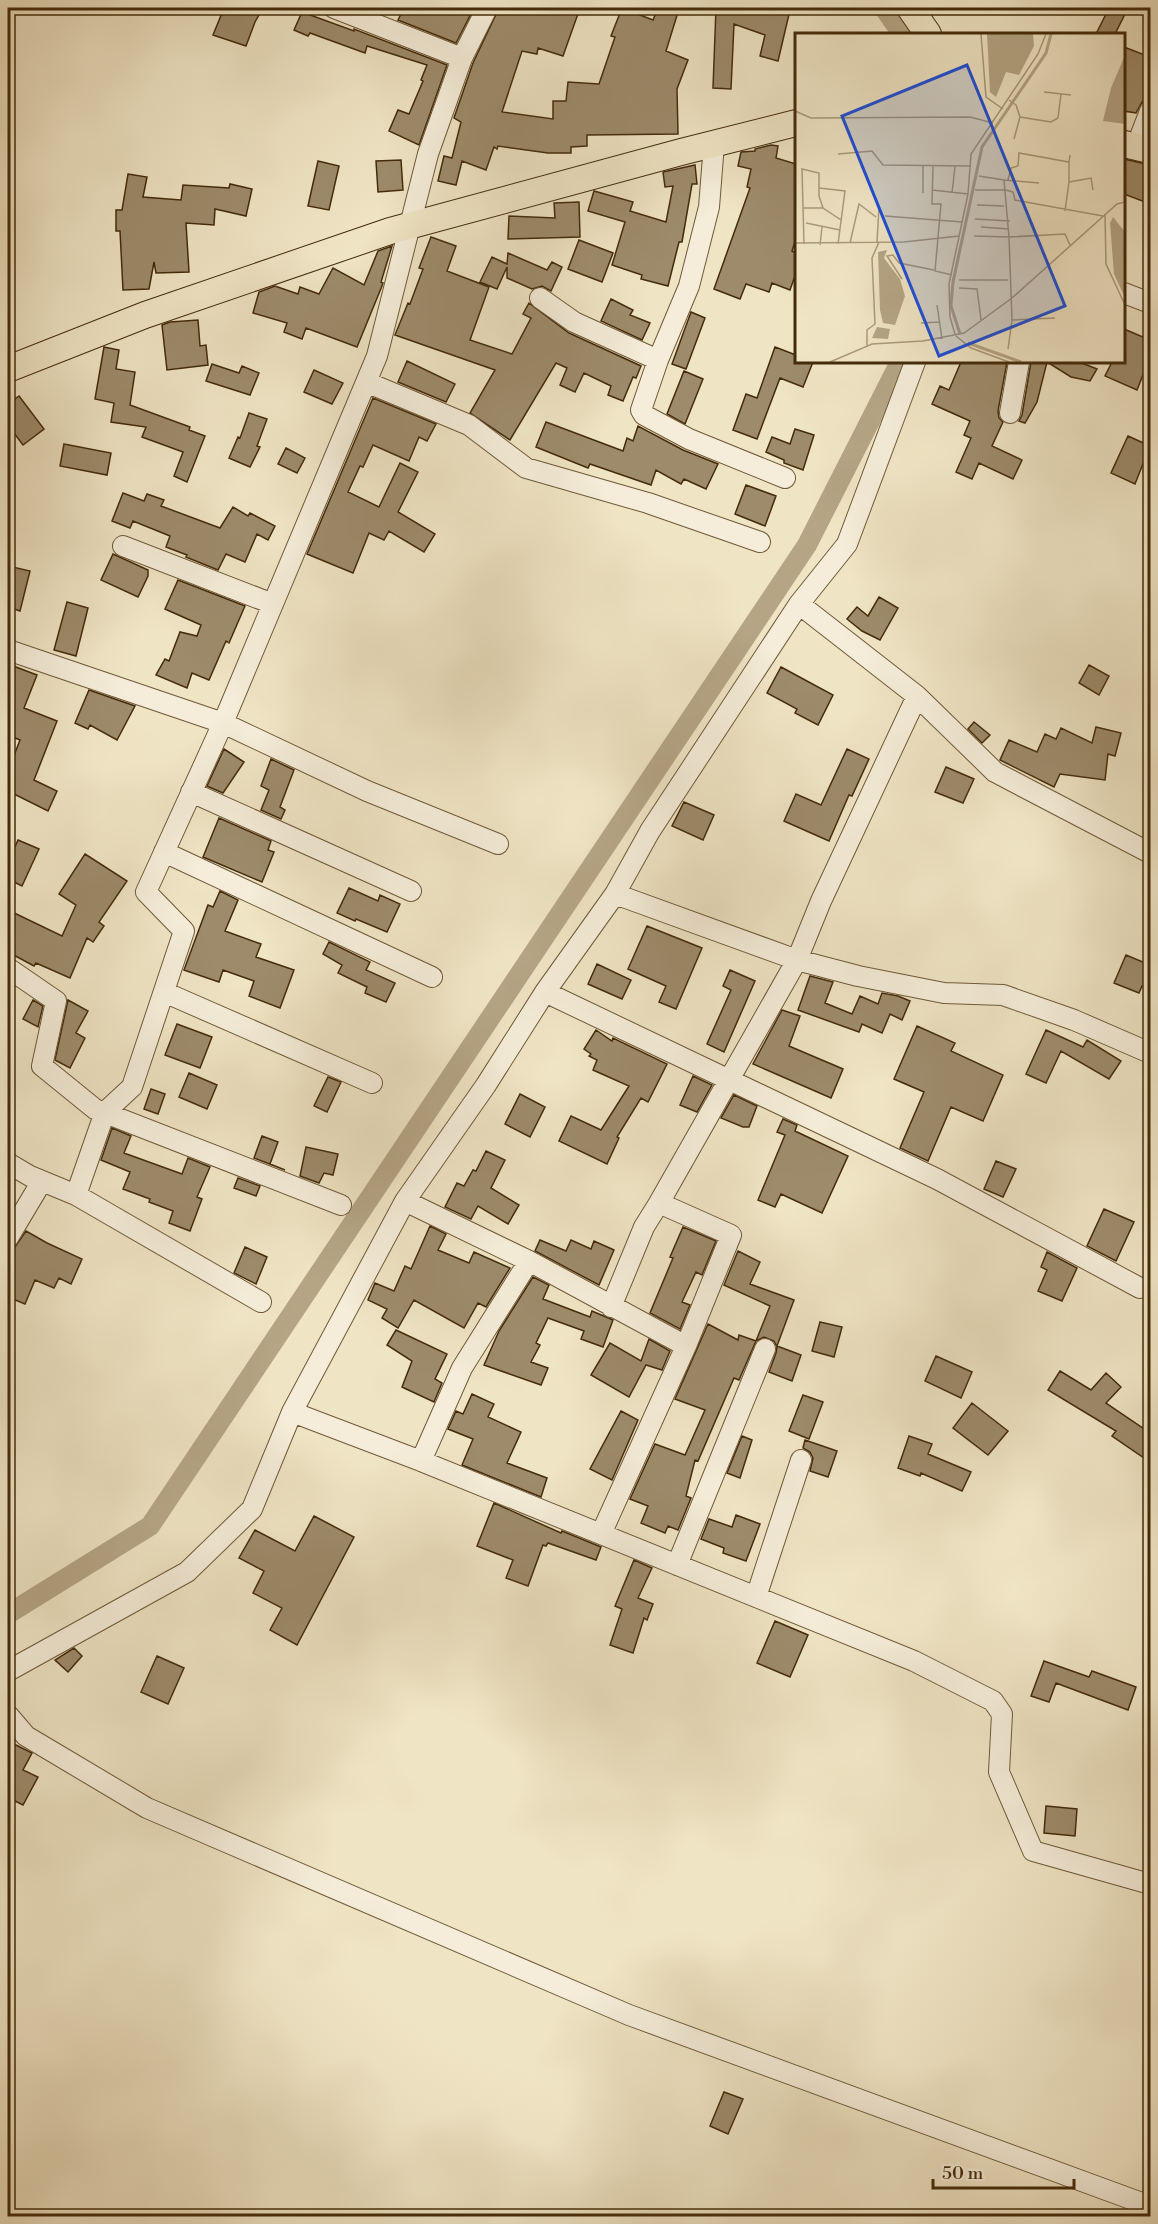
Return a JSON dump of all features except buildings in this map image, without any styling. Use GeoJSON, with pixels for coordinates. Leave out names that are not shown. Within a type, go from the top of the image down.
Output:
{"type":"FeatureCollection","features":[{"type":"Feature","properties":{"kind":"main road"},"geometry":{"type":"LineString","coordinates":[[910,8],[927,33]]}},
{"type":"Feature","properties":{"kind":"main road"},"geometry":{"type":"LineString","coordinates":[[8,369],[145,315],[390,231],[795,123]]}},
{"type":"Feature","properties":{"kind":"street"},"geometry":{"type":"LineString","coordinates":[[334,8],[462,58]]}},
{"type":"Feature","properties":{"kind":"street"},"geometry":{"type":"LineString","coordinates":[[76,1195],[105,1112],[132,1087],[184,931],[146,892],[223,723],[377,356],[428,154],[462,58],[487,8]]}},
{"type":"Feature","properties":{"kind":"street"},"geometry":{"type":"LineString","coordinates":[[1137,147],[1150,111]]}},
{"type":"Feature","properties":{"kind":"street"},"geometry":{"type":"LineString","coordinates":[[714,144],[709,207],[689,286],[658,360],[641,410],[644,415],[689,439],[785,478]]}},
{"type":"Feature","properties":{"kind":"street"},"geometry":{"type":"LineString","coordinates":[[1125,292],[1150,303]]}},
{"type":"Feature","properties":{"kind":"street"},"geometry":{"type":"LineString","coordinates":[[540,298],[574,322],[658,360]]}},
{"type":"Feature","properties":{"kind":"street"},"geometry":{"type":"LineString","coordinates":[[8,1671],[187,1572],[252,1509],[292,1412],[405,1201],[486,1085],[545,992],[615,894],[650,831],[799,604],[847,544],[915,363]]}},
{"type":"Feature","properties":{"kind":"street"},"geometry":{"type":"LineString","coordinates":[[1010,412],[1019,363]]}},
{"type":"Feature","properties":{"kind":"street"},"geometry":{"type":"LineString","coordinates":[[366,382],[469,425],[526,468],[648,503],[760,542]]}},
{"type":"Feature","properties":{"kind":"street"},"geometry":{"type":"LineString","coordinates":[[123,546],[273,604]]}},
{"type":"Feature","properties":{"kind":"street"},"geometry":{"type":"LineString","coordinates":[[799,604],[917,696],[995,772],[1150,853]]}},
{"type":"Feature","properties":{"kind":"street"},"geometry":{"type":"LineString","coordinates":[[8,650],[223,723],[367,791],[498,844]]}},
{"type":"Feature","properties":{"kind":"street"},"geometry":{"type":"LineString","coordinates":[[612,1307],[644,1227],[797,960],[821,901],[917,696]]}},
{"type":"Feature","properties":{"kind":"street"},"geometry":{"type":"LineString","coordinates":[[191,792],[411,891]]}},
{"type":"Feature","properties":{"kind":"street"},"geometry":{"type":"LineString","coordinates":[[164,852],[432,977]]}},
{"type":"Feature","properties":{"kind":"street"},"geometry":{"type":"LineString","coordinates":[[615,894],[797,960],[858,976],[944,993],[1003,995],[1074,1020],[1150,1053]]}},
{"type":"Feature","properties":{"kind":"street"},"geometry":{"type":"LineString","coordinates":[[8,969],[56,1001],[42,1066],[95,1109],[340,1204]]}},
{"type":"Feature","properties":{"kind":"street"},"geometry":{"type":"LineString","coordinates":[[164,992],[372,1083]]}},
{"type":"Feature","properties":{"kind":"street"},"geometry":{"type":"LineString","coordinates":[[545,992],[937,1179],[1140,1288]]}},
{"type":"Feature","properties":{"kind":"street"},"geometry":{"type":"LineString","coordinates":[[8,1163],[42,1181],[76,1195],[261,1302]]}},
{"type":"Feature","properties":{"kind":"street"},"geometry":{"type":"LineString","coordinates":[[8,1238],[42,1181]]}},
{"type":"Feature","properties":{"kind":"street"},"geometry":{"type":"LineString","coordinates":[[405,1201],[529,1261],[686,1346]]}},
{"type":"Feature","properties":{"kind":"street"},"geometry":{"type":"LineString","coordinates":[[602,1534],[686,1346],[731,1235],[659,1203]]}},
{"type":"Feature","properties":{"kind":"street"},"geometry":{"type":"LineString","coordinates":[[421,1461],[462,1368],[529,1261]]}},
{"type":"Feature","properties":{"kind":"street"},"geometry":{"type":"LineString","coordinates":[[677,1564],[765,1349]]}},
{"type":"Feature","properties":{"kind":"street"},"geometry":{"type":"LineString","coordinates":[[292,1412],[421,1461],[914,1661],[993,1701],[1002,1714],[999,1772],[1033,1851],[1150,1884]]}},
{"type":"Feature","properties":{"kind":"street"},"geometry":{"type":"LineString","coordinates":[[756,1597],[801,1460]]}},
{"type":"Feature","properties":{"kind":"street"},"geometry":{"type":"LineString","coordinates":[[8,1715],[26,1736],[147,1808],[629,2015],[1150,2206]]}},
{"type":"Feature","properties":{"kind":"waterway"},"geometry":{"type":"LineString","coordinates":[[884,8],[901,33]]}},
{"type":"Feature","properties":{"kind":"waterway"},"geometry":{"type":"LineString","coordinates":[[8,1614],[150,1526],[807,545],[899,363]]}}]}
